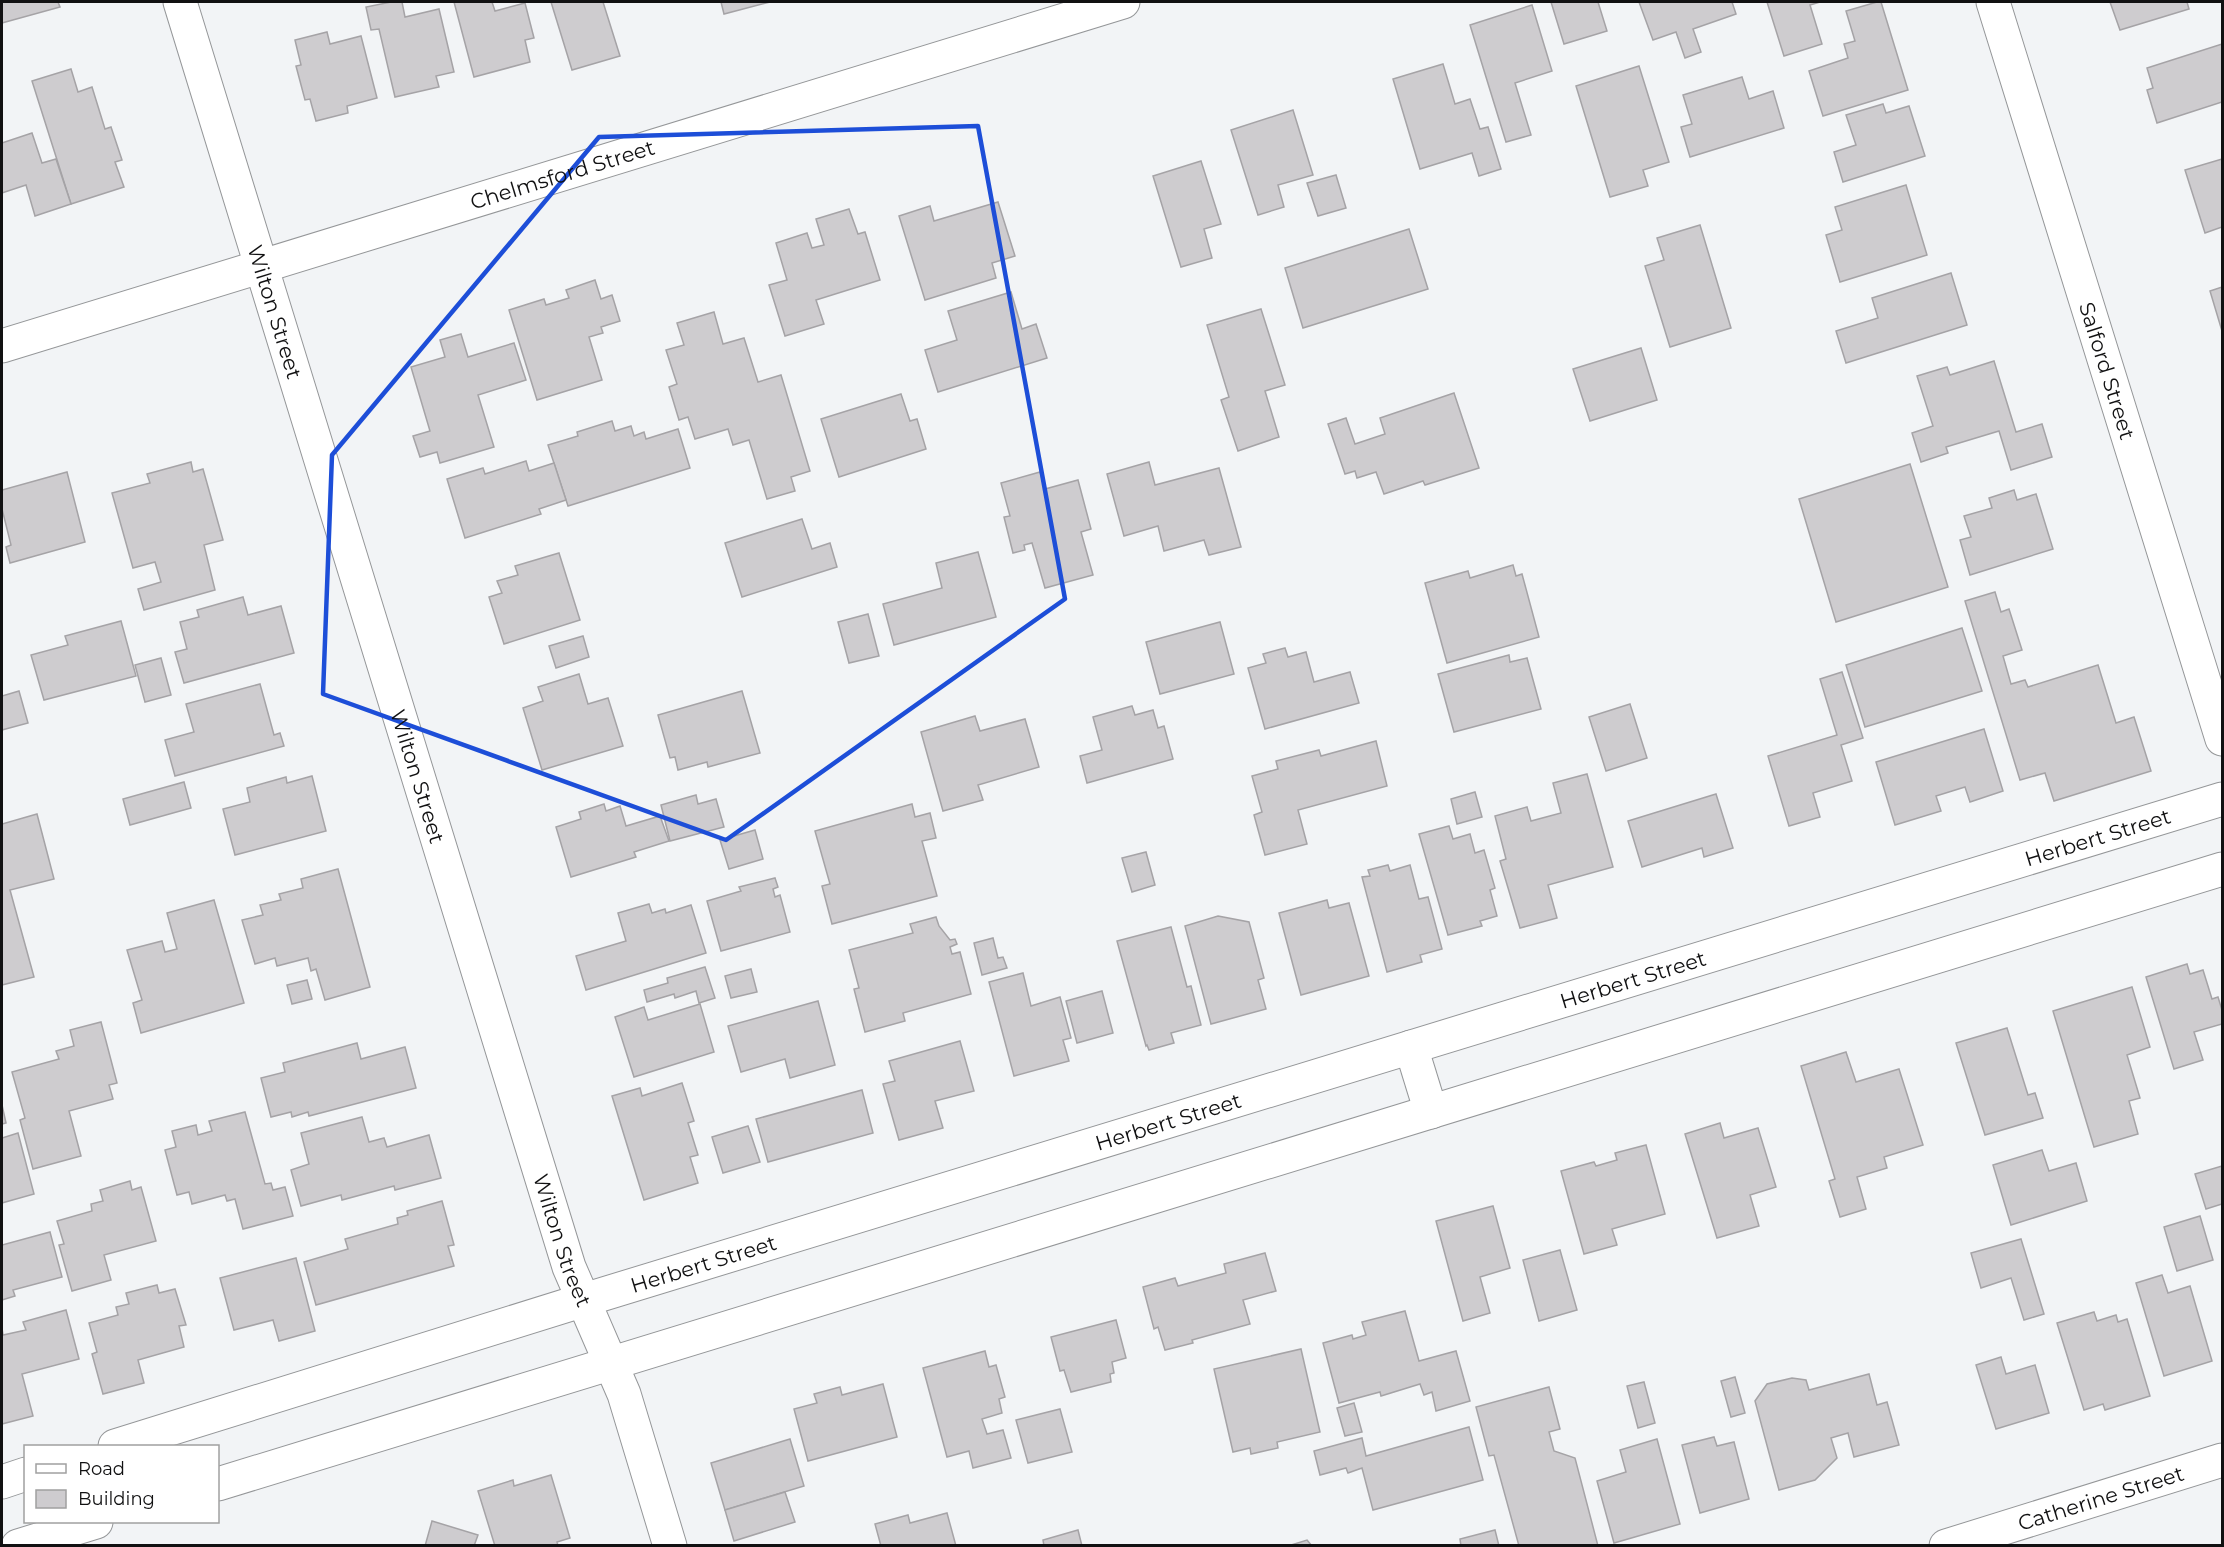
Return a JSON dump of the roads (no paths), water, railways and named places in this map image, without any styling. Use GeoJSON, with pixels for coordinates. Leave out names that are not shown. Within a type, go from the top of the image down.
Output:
{"type":"FeatureCollection","features":[{"type":"Feature","properties":{"kind":"street","name":"Wilton Street"},"geometry":{"type":"LineString","coordinates":[[180,2],[569,1267],[624,1394],[670,1545]]}},
{"type":"Feature","properties":{"kind":"street","name":"Chelmsford Street"},"geometry":{"type":"LineString","coordinates":[[2,346],[1123,2]]}},
{"type":"Feature","properties":{"kind":"street","name":"Salford Street"},"geometry":{"type":"LineString","coordinates":[[1993,2],[2223,739]]}},
{"type":"Feature","properties":{"kind":"street","name":"Herbert Street"},"geometry":{"type":"LineString","coordinates":[[118,1445],[584,1300],[2223,799]]}},
{"type":"Feature","properties":{"kind":"street"},"geometry":{"type":"LineString","coordinates":[[219,1484],[2223,869]]}},
{"type":"Feature","properties":{"kind":"street"},"geometry":{"type":"LineString","coordinates":[[1410,1047],[1431,1112]]}},
{"type":"Feature","properties":{"kind":"street","name":"Catherine Street"},"geometry":{"type":"LineString","coordinates":[[1946,1545],[2223,1460]]}},
{"type":"Feature","properties":{"kind":"street"},"geometry":{"type":"LineString","coordinates":[[2,1482],[24,1475]]}},
{"type":"Feature","properties":{"kind":"street"},"geometry":{"type":"LineString","coordinates":[[18,1545],[90,1523]]}}]}
